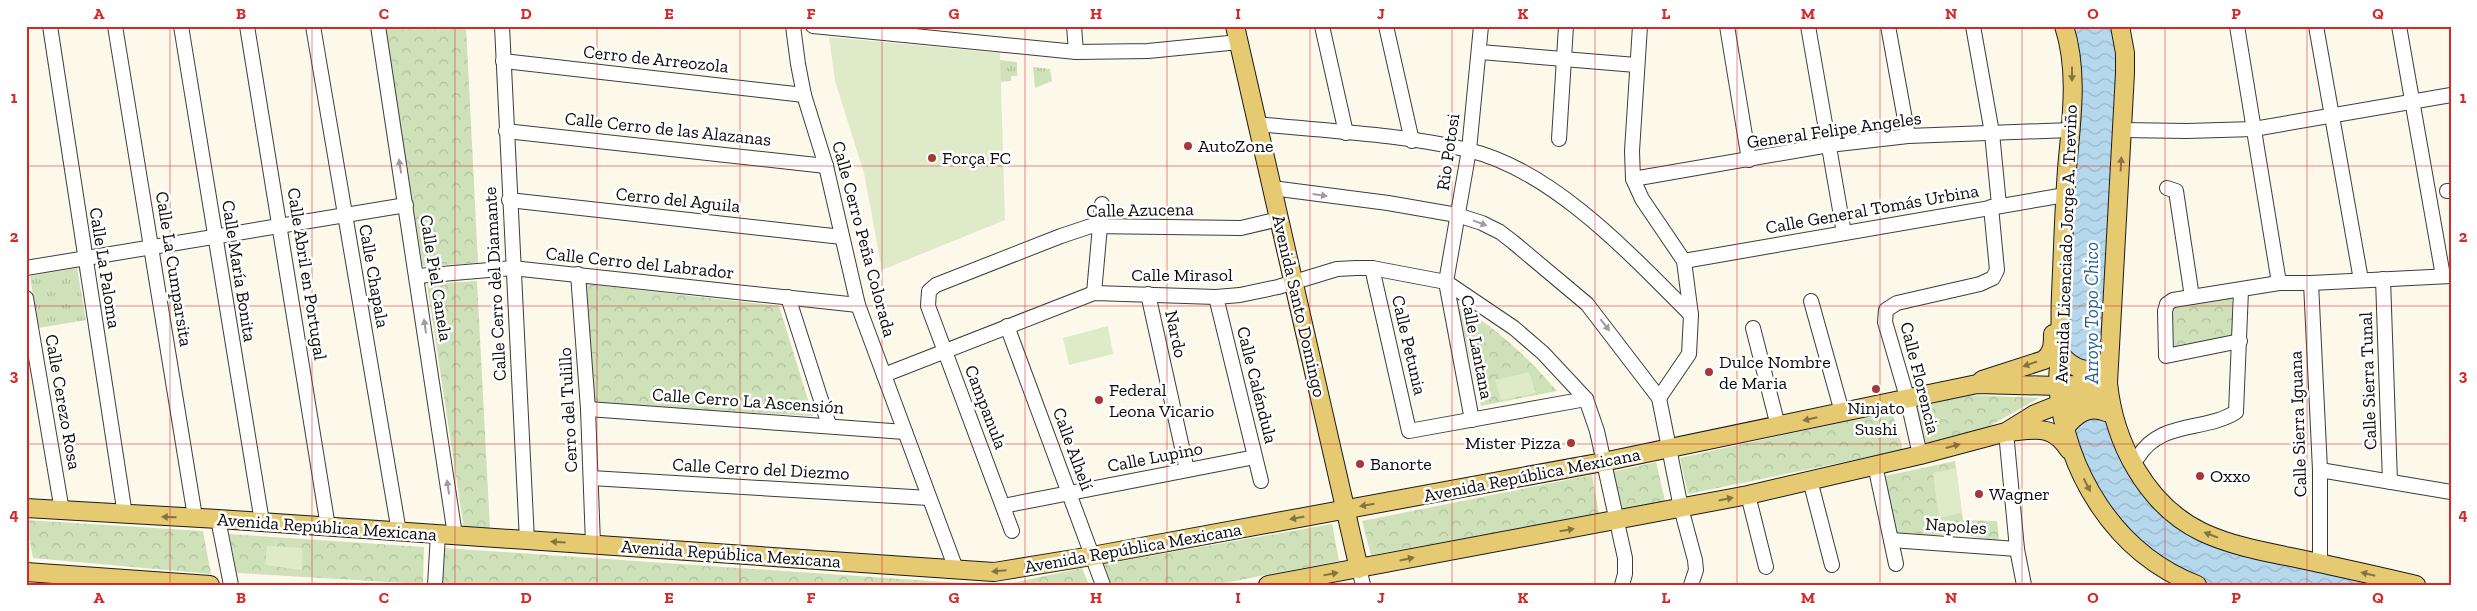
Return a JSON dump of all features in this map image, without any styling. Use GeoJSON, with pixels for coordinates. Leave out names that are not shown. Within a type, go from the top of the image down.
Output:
{"type":"FeatureCollection","features":[{"type":"Feature","properties":{"kind":"main road","name":"Avenida Licenciado Jorge A. Treviño"},"geometry":{"type":"LineString","coordinates":[[2064,26],[2069,40],[2072,63],[2071,130],[2065,195],[2060,312],[2066,403],[2074,458],[2090,492],[2110,522],[2148,557],[2172,573],[2197,585]]}},
{"type":"Feature","properties":{"kind":"main road"},"geometry":{"type":"LineString","coordinates":[[2120,26],[2125,53],[2123,130],[2106,362],[2107,398],[2133,466],[2148,487],[2170,509],[2194,527],[2223,540],[2258,550],[2416,585]]}},
{"type":"Feature","properties":{"kind":"main road","name":"Avenida Santo Domingo"},"geometry":{"type":"LineString","coordinates":[[1237,34],[1361,577]]}},
{"type":"Feature","properties":{"kind":"main road"},"geometry":{"type":"LineString","coordinates":[[2118,212],[2123,233],[2124,278],[2118,388],[2123,422],[2138,457],[2170,509]]}},
{"type":"Feature","properties":{"kind":"main road"},"geometry":{"type":"LineString","coordinates":[[1977,384],[1988,377],[2044,360],[2050,355],[2054,327],[2060,312]]}},
{"type":"Feature","properties":{"kind":"main road"},"geometry":{"type":"LineString","coordinates":[[2063,357],[2078,369],[2091,369],[2106,362]]}},
{"type":"Feature","properties":{"kind":"main road","name":"Avenida República Mexicana"},"geometry":{"type":"LineString","coordinates":[[26,508],[218,519],[994,572],[1092,556],[1669,450],[1907,397],[1977,384],[2066,403]]}},
{"type":"Feature","properties":{"kind":"main road","name":"Avenida República Mexicana"},"geometry":{"type":"LineString","coordinates":[[1279,584],[1361,577],[1617,521],[1748,495],[1876,466],[2006,432],[2036,414],[2066,403],[2107,398]]}},
{"type":"Feature","properties":{"kind":"main road"},"geometry":{"type":"LineString","coordinates":[[2006,432],[2053,432],[2061,438],[2074,458]]}},
{"type":"Feature","properties":{"kind":"main road"},"geometry":{"type":"LineString","coordinates":[[26,572],[95,580],[210,585]]}},
{"type":"Feature","properties":{"kind":"street","name":"Calle La Paloma"},"geometry":{"type":"LineString","coordinates":[[50,26],[125,515]]}},
{"type":"Feature","properties":{"kind":"street","name":"Calle La Cumparsita"},"geometry":{"type":"LineString","coordinates":[[115,26],[195,518]]}},
{"type":"Feature","properties":{"kind":"street","name":"Calle María Bonita"},"geometry":{"type":"LineString","coordinates":[[181,26],[262,522]]}},
{"type":"Feature","properties":{"kind":"street","name":"Calle Abril en Portugal"},"geometry":{"type":"LineString","coordinates":[[247,26],[328,527]]}},
{"type":"Feature","properties":{"kind":"street","name":"Calle Chapala"},"geometry":{"type":"LineString","coordinates":[[313,26],[398,532]]}},
{"type":"Feature","properties":{"kind":"street","name":"Calle Piel Canela"},"geometry":{"type":"LineString","coordinates":[[378,26],[418,276],[447,535]]}},
{"type":"Feature","properties":{"kind":"street","name":"Calle Cerro del Diamante"},"geometry":{"type":"LineString","coordinates":[[502,26],[512,268],[527,540]]}},
{"type":"Feature","properties":{"kind":"street","name":"Calle Cerro Peña Colorada"},"geometry":{"type":"LineString","coordinates":[[793,26],[804,95],[826,166],[858,305],[956,569]]}},
{"type":"Feature","properties":{"kind":"street"},"geometry":{"type":"LineString","coordinates":[[813,26],[1076,52],[1148,51],[1237,34]]}},
{"type":"Feature","properties":{"kind":"street"},"geometry":{"type":"LineString","coordinates":[[1074,26],[1076,52]]}},
{"type":"Feature","properties":{"kind":"street"},"geometry":{"type":"LineString","coordinates":[[1322,26],[1346,134]]}},
{"type":"Feature","properties":{"kind":"street"},"geometry":{"type":"LineString","coordinates":[[1386,26],[1412,141]]}},
{"type":"Feature","properties":{"kind":"street","name":"Rio Potosi"},"geometry":{"type":"LineString","coordinates":[[1446,282],[1469,150],[1480,52],[1481,26]]}},
{"type":"Feature","properties":{"kind":"street"},"geometry":{"type":"LineString","coordinates":[[1559,139],[1566,26]]}},
{"type":"Feature","properties":{"kind":"street"},"geometry":{"type":"LineString","coordinates":[[1640,26],[1632,150],[1633,179],[1642,199],[1684,261],[1691,315],[1689,354],[1659,398]]}},
{"type":"Feature","properties":{"kind":"street"},"geometry":{"type":"LineString","coordinates":[[1727,26],[1749,160]]}},
{"type":"Feature","properties":{"kind":"street"},"geometry":{"type":"LineString","coordinates":[[1808,26],[1844,233]]}},
{"type":"Feature","properties":{"kind":"street"},"geometry":{"type":"LineString","coordinates":[[1888,26],[1908,136]]}},
{"type":"Feature","properties":{"kind":"street"},"geometry":{"type":"LineString","coordinates":[[1974,26],[1992,133],[1995,206]]}},
{"type":"Feature","properties":{"kind":"street"},"geometry":{"type":"LineString","coordinates":[[2237,26],[2279,283]]}},
{"type":"Feature","properties":{"kind":"street"},"geometry":{"type":"LineString","coordinates":[[2316,26],[2361,280]]}},
{"type":"Feature","properties":{"kind":"street"},"geometry":{"type":"LineString","coordinates":[[2240,340],[2166,356],[2165,320],[2167,304],[2173,300],[2279,283],[2447,276],[2400,26]]}},
{"type":"Feature","properties":{"kind":"street"},"geometry":{"type":"LineString","coordinates":[[1480,52],[1564,57],[1636,65]]}},
{"type":"Feature","properties":{"kind":"street","name":"Cerro de Arreozola"},"geometry":{"type":"LineString","coordinates":[[503,61],[804,95]]}},
{"type":"Feature","properties":{"kind":"street"},"geometry":{"type":"LineString","coordinates":[[2123,130],[2254,129],[2451,95]]}},
{"type":"Feature","properties":{"kind":"street"},"geometry":{"type":"LineString","coordinates":[[1257,124],[1412,141],[1469,150],[1519,170],[1572,206],[1614,240],[1691,315]]}},
{"type":"Feature","properties":{"kind":"street","name":"General Felipe Angeles"},"geometry":{"type":"LineString","coordinates":[[1633,179],[1829,145],[1908,136],[2071,130]]}},
{"type":"Feature","properties":{"kind":"street","name":"Calle Cerro de las Alazanas"},"geometry":{"type":"LineString","coordinates":[[506,131],[826,166]]}},
{"type":"Feature","properties":{"kind":"street"},"geometry":{"type":"LineString","coordinates":[[1272,188],[1388,203],[1457,215],[1500,232],[1570,288],[1602,322],[1659,398],[1681,508],[1695,560],[1696,570],[1691,585]]}},
{"type":"Feature","properties":{"kind":"street"},"geometry":{"type":"LineString","coordinates":[[2171,190],[2192,297]]}},
{"type":"Feature","properties":{"kind":"street","name":"Calle General Tomás Urbina"},"geometry":{"type":"LineString","coordinates":[[1684,261],[2065,195]]}},
{"type":"Feature","properties":{"kind":"street","name":"Cerro del Aguila"},"geometry":{"type":"LineString","coordinates":[[509,200],[842,237]]}},
{"type":"Feature","properties":{"kind":"street"},"geometry":{"type":"LineString","coordinates":[[1094,293],[1102,204]]}},
{"type":"Feature","properties":{"kind":"street"},"geometry":{"type":"LineString","coordinates":[[26,268],[406,205]]}},
{"type":"Feature","properties":{"kind":"street","name":"Calle Florencia"},"geometry":{"type":"LineString","coordinates":[[1920,455],[1907,397],[1885,322],[1886,310],[1897,303],[1980,284],[1993,278],[1997,270],[1995,206]]}},
{"type":"Feature","properties":{"kind":"street","name":"Calle Azucena"},"geometry":{"type":"LineString","coordinates":[[927,295],[936,285],[1084,228],[1101,226],[1241,228],[1279,219]]}},
{"type":"Feature","properties":{"kind":"street","name":"Calle Cerro del Labrador"},"geometry":{"type":"LineString","coordinates":[[418,276],[512,268],[858,305]]}},
{"type":"Feature","properties":{"kind":"street","name":"Calle Mirasol"},"geometry":{"type":"LineString","coordinates":[[884,375],[1094,293],[1216,297],[1260,292],[1337,269],[1372,268],[1446,282],[1514,328],[1543,353],[1586,399],[1592,412],[1626,566],[1622,585]]}},
{"type":"Feature","properties":{"kind":"street","name":"Calle Petunia"},"geometry":{"type":"LineString","coordinates":[[1372,268],[1410,431],[1472,420]]}},
{"type":"Feature","properties":{"kind":"street","name":"Cerro del Tulillo"},"geometry":{"type":"LineString","coordinates":[[578,274],[588,409],[593,544]]}},
{"type":"Feature","properties":{"kind":"street","name":"Calle Sierra Tunal"},"geometry":{"type":"LineString","coordinates":[[2383,279],[2390,482]]}},
{"type":"Feature","properties":{"kind":"street","name":"Calle Lantana"},"geometry":{"type":"LineString","coordinates":[[1446,282],[1472,420]]}},
{"type":"Feature","properties":{"kind":"street","name":"Calle Sierra Iguana"},"geometry":{"type":"LineString","coordinates":[[2311,283],[2320,470],[2320,563]]}},
{"type":"Feature","properties":{"kind":"street"},"geometry":{"type":"LineString","coordinates":[[2138,457],[2149,442],[2163,434],[2236,412],[2241,290]]}},
{"type":"Feature","properties":{"kind":"street","name":"Nardo"},"geometry":{"type":"LineString","coordinates":[[1148,294],[1188,470]]}},
{"type":"Feature","properties":{"kind":"street","name":"Campanula"},"geometry":{"type":"LineString","coordinates":[[927,295],[928,306],[944,351],[1012,531]]}},
{"type":"Feature","properties":{"kind":"street","name":"Calle Caléndula"},"geometry":{"type":"LineString","coordinates":[[1216,297],[1261,481]]}},
{"type":"Feature","properties":{"kind":"street","name":"Calle Cerezo Rosa"},"geometry":{"type":"LineString","coordinates":[[26,298],[62,511]]}},
{"type":"Feature","properties":{"kind":"street"},"geometry":{"type":"LineString","coordinates":[[788,298],[829,425]]}},
{"type":"Feature","properties":{"kind":"street"},"geometry":{"type":"LineString","coordinates":[[1812,301],[1842,412]]}},
{"type":"Feature","properties":{"kind":"street","name":"Calle Alhelí"},"geometry":{"type":"LineString","coordinates":[[1007,326],[1103,585]]}},
{"type":"Feature","properties":{"kind":"street"},"geometry":{"type":"LineString","coordinates":[[1753,328],[1778,426]]}},
{"type":"Feature","properties":{"kind":"street"},"geometry":{"type":"LineString","coordinates":[[1472,420],[1586,399]]}},
{"type":"Feature","properties":{"kind":"street","name":"Calle Cerro La Ascensión"},"geometry":{"type":"LineString","coordinates":[[588,409],[829,425],[904,432]]}},
{"type":"Feature","properties":{"kind":"street"},"geometry":{"type":"LineString","coordinates":[[2006,432],[2017,549],[2024,585]]}},
{"type":"Feature","properties":{"kind":"street","name":"Calle Lupino"},"geometry":{"type":"LineString","coordinates":[[1003,506],[1255,458]]}},
{"type":"Feature","properties":{"kind":"street"},"geometry":{"type":"LineString","coordinates":[[1876,466],[1896,564]]}},
{"type":"Feature","properties":{"kind":"street"},"geometry":{"type":"LineString","coordinates":[[2320,470],[2451,492]]}},
{"type":"Feature","properties":{"kind":"street","name":"Calle Cerro del Diezmo"},"geometry":{"type":"LineString","coordinates":[[591,478],[929,498]]}},
{"type":"Feature","properties":{"kind":"street"},"geometry":{"type":"LineString","coordinates":[[1810,480],[1832,566]]}},
{"type":"Feature","properties":{"kind":"street"},"geometry":{"type":"LineString","coordinates":[[1748,495],[1766,567]]}},
{"type":"Feature","properties":{"kind":"street"},"geometry":{"type":"LineString","coordinates":[[218,519],[231,585]]}},
{"type":"Feature","properties":{"kind":"street"},"geometry":{"type":"LineString","coordinates":[[436,585],[447,535]]}},
{"type":"Feature","properties":{"kind":"street","name":"Napoles"},"geometry":{"type":"LineString","coordinates":[[1891,540],[2017,549]]}},
{"type":"Feature","properties":{"kind":"green space"},"geometry":{"type":"Polygon","coordinates":[[[383,26],[466,26],[478,263],[423,266],[383,26]]]}},
{"type":"Feature","properties":{"kind":"green space","name":"Força FC"},"geometry":{"type":"Polygon","coordinates":[[[829,37],[1000,53],[1005,220],[882,270],[864,173],[835,81],[829,37]]]}},
{"type":"Feature","properties":{"kind":"green space"},"geometry":{"type":"Polygon","coordinates":[[[999,60],[1017,62],[1017,76],[1011,76],[1011,81],[999,82],[999,60]]]}},
{"type":"Feature","properties":{"kind":"green space"},"geometry":{"type":"Polygon","coordinates":[[[1033,67],[1050,69],[1052,81],[1035,88],[1033,67]]]}},
{"type":"Feature","properties":{"kind":"green space"},"geometry":{"type":"Polygon","coordinates":[[[77,268],[86,320],[38,328],[30,276],[77,268]]]}},
{"type":"Feature","properties":{"kind":"green space"},"geometry":{"type":"Polygon","coordinates":[[[477,281],[490,529],[464,529],[427,284],[477,281]]]}},
{"type":"Feature","properties":{"kind":"green space"},"geometry":{"type":"Polygon","coordinates":[[[586,284],[779,306],[813,416],[591,403],[586,284]]]}},
{"type":"Feature","properties":{"kind":"green space"},"geometry":{"type":"Polygon","coordinates":[[[2232,297],[2233,336],[2167,350],[2168,308],[2232,297]]]}},
{"type":"Feature","properties":{"kind":"green space"},"geometry":{"type":"Polygon","coordinates":[[[1458,308],[1471,314],[1498,333],[1524,356],[1557,391],[1481,406],[1458,308]]]}},
{"type":"Feature","properties":{"kind":"green space"},"geometry":{"type":"Polygon","coordinates":[[[1108,326],[1113,354],[1069,365],[1063,338],[1108,326]]]}},
{"type":"Feature","properties":{"kind":"green space"},"geometry":{"type":"Polygon","coordinates":[[[1529,372],[1536,393],[1501,400],[1495,380],[1529,372]]]}},
{"type":"Feature","properties":{"kind":"green space"},"geometry":{"type":"Polygon","coordinates":[[[1967,395],[2039,398],[1981,431],[1923,446],[1915,408],[1967,395]]]}},
{"type":"Feature","properties":{"kind":"green space"},"geometry":{"type":"Polygon","coordinates":[[[1892,411],[1903,450],[1688,494],[1680,458],[1892,411]]]}},
{"type":"Feature","properties":{"kind":"green space"},"geometry":{"type":"Polygon","coordinates":[[[1955,461],[1963,520],[1997,521],[1999,538],[1996,541],[1961,534],[1897,536],[1885,476],[1955,461]]]}},
{"type":"Feature","properties":{"kind":"green space"},"geometry":{"type":"Polygon","coordinates":[[[1656,462],[1665,501],[1621,509],[1612,472],[1656,462]]]}},
{"type":"Feature","properties":{"kind":"green space"},"geometry":{"type":"Polygon","coordinates":[[[1956,468],[1962,513],[1939,518],[1933,473],[1956,468]]]}},
{"type":"Feature","properties":{"kind":"green space"},"geometry":{"type":"Polygon","coordinates":[[[1592,475],[1599,514],[1371,555],[1362,521],[1592,475]]]}},
{"type":"Feature","properties":{"kind":"green space"},"geometry":{"type":"Polygon","coordinates":[[[26,520],[203,531],[211,574],[33,558],[26,520]]]}},
{"type":"Feature","properties":{"kind":"green space"},"geometry":{"type":"Polygon","coordinates":[[[1332,524],[1339,561],[1214,585],[1106,585],[1099,565],[1332,524]]]}},
{"type":"Feature","properties":{"kind":"green space"},"geometry":{"type":"Polygon","coordinates":[[[229,534],[424,547],[423,584],[237,573],[229,534]]]}},
{"type":"Feature","properties":{"kind":"green space"},"geometry":{"type":"Polygon","coordinates":[[[267,546],[302,548],[302,570],[265,565],[267,546]]]}},
{"type":"Feature","properties":{"kind":"green space"},"geometry":{"type":"Polygon","coordinates":[[[444,548],[990,585],[448,585],[440,584],[444,548]]]}},
{"type":"Feature","properties":{"kind":"green space"},"geometry":{"type":"Polygon","coordinates":[[[1082,568],[1089,585],[1003,585],[1082,568]]]}},
{"type":"Feature","properties":{"kind":"water","name":"Arroyo Topo Chico"},"geometry":{"type":"Polygon","coordinates":[[[2064,26],[2120,26],[2112,290],[2120,437],[2184,521],[2416,585],[2198,585],[2125,537],[2065,428],[2064,26]]]}},
{"type":"Feature","properties":{"kind":"place","name":"AutoZone"},"geometry":{"type":"Point","coordinates":[1188,146]}},
{"type":"Feature","properties":{"kind":"place","name":"Força FC"},"geometry":{"type":"Point","coordinates":[932,158]}},
{"type":"Feature","properties":{"kind":"place","name":"Dulce Nombre de Maria"},"geometry":{"type":"Point","coordinates":[1709,372]}},
{"type":"Feature","properties":{"kind":"place","name":"Ninjato Sushi"},"geometry":{"type":"Point","coordinates":[1876,389]}},
{"type":"Feature","properties":{"kind":"place","name":"Federal Leona Vicario"},"geometry":{"type":"Point","coordinates":[1099,400]}},
{"type":"Feature","properties":{"kind":"place","name":"Mister Pizza"},"geometry":{"type":"Point","coordinates":[1571,443]}},
{"type":"Feature","properties":{"kind":"place","name":"Banorte"},"geometry":{"type":"Point","coordinates":[1360,464]}},
{"type":"Feature","properties":{"kind":"place","name":"Oxxo"},"geometry":{"type":"Point","coordinates":[2200,476]}},
{"type":"Feature","properties":{"kind":"place","name":"Wagner"},"geometry":{"type":"Point","coordinates":[1979,494]}}]}
